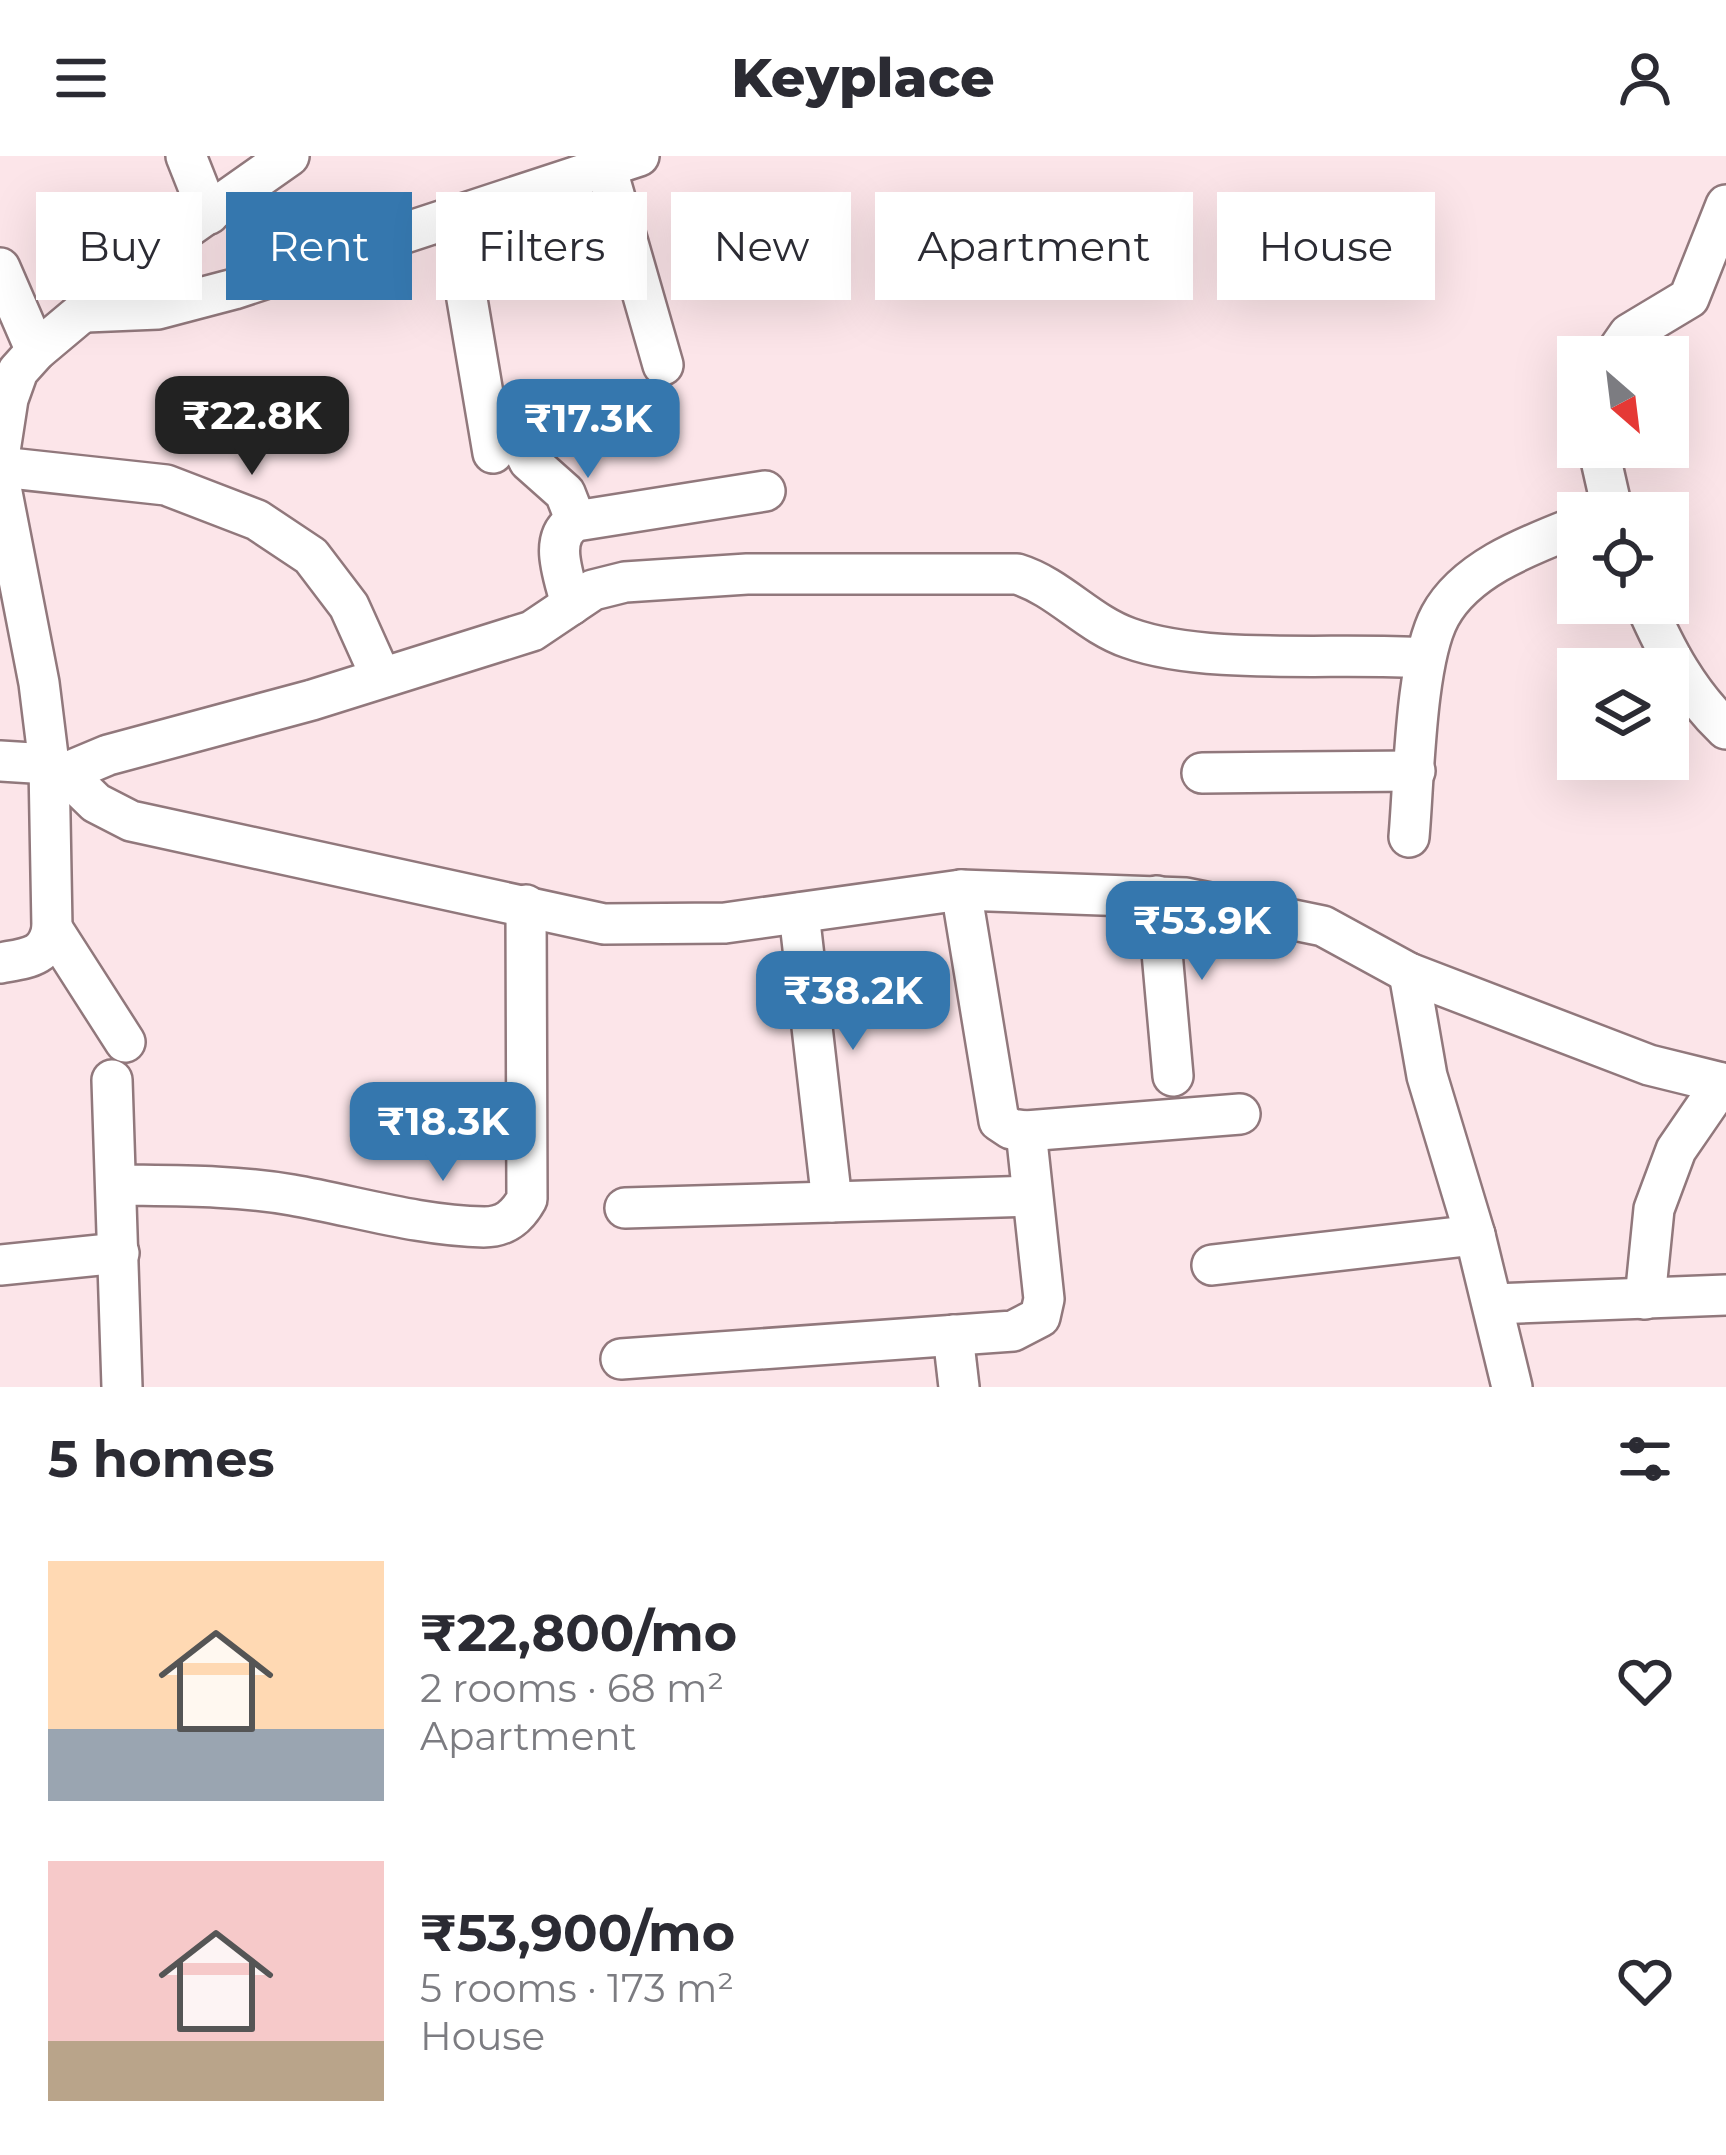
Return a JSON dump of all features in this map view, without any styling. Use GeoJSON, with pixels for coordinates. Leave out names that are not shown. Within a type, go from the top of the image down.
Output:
{"type":"FeatureCollection","features":[{"type":"Feature","properties":{"kind":"street"},"geometry":{"type":"LineString","coordinates":[[186,156],[209,214]]}},
{"type":"Feature","properties":{"kind":"street"},"geometry":{"type":"LineString","coordinates":[[0,451],[8,399],[18,371],[36,351],[160,248],[289,156]]}},
{"type":"Feature","properties":{"kind":"street"},"geometry":{"type":"LineString","coordinates":[[522,192],[616,159],[663,365]]}},
{"type":"Feature","properties":{"kind":"street"},"geometry":{"type":"LineString","coordinates":[[1628,336],[1689,298],[1726,205]]}},
{"type":"Feature","properties":{"kind":"street"},"geometry":{"type":"LineString","coordinates":[[86,312],[130,313],[177,304],[436,221]]}},
{"type":"Feature","properties":{"kind":"street"},"geometry":{"type":"LineString","coordinates":[[0,268],[36,351]]}},
{"type":"Feature","properties":{"kind":"street"},"geometry":{"type":"LineString","coordinates":[[472,300],[507,450],[529,461],[565,494],[577,521]]}},
{"type":"Feature","properties":{"kind":"street"},"geometry":{"type":"LineString","coordinates":[[0,467],[166,484],[257,520],[311,556],[349,606],[381,676]]}},
{"type":"Feature","properties":{"kind":"street"},"geometry":{"type":"LineString","coordinates":[[0,482],[13,629],[39,683],[57,769],[50,945],[37,956],[0,963]]}},
{"type":"Feature","properties":{"kind":"street"},"geometry":{"type":"LineString","coordinates":[[572,605],[559,539],[565,527],[577,521],[765,491]]}},
{"type":"Feature","properties":{"kind":"street"},"geometry":{"type":"LineString","coordinates":[[1409,837],[1425,658],[1440,616],[1460,590],[1515,553],[1557,535]]}},
{"type":"Feature","properties":{"kind":"street"},"geometry":{"type":"LineString","coordinates":[[0,761],[57,769],[311,700],[532,631],[592,590],[625,581],[747,574],[993,571],[1042,582],[1126,638],[1175,649],[1425,658]]}},
{"type":"Feature","properties":{"kind":"street"},"geometry":{"type":"LineString","coordinates":[[1655,624],[1696,700],[1726,729]]}},
{"type":"Feature","properties":{"kind":"street"},"geometry":{"type":"LineString","coordinates":[[57,769],[96,802],[131,820],[604,924],[725,923],[961,890],[1186,898],[1323,926],[1409,973],[1649,1065],[1724,1084],[1676,1150],[1654,1209],[1646,1299]]}},
{"type":"Feature","properties":{"kind":"street"},"geometry":{"type":"LineString","coordinates":[[1202,773],[1415,771]]}},
{"type":"Feature","properties":{"kind":"street"},"geometry":{"type":"LineString","coordinates":[[961,890],[999,1120],[1011,1129],[1025,1131],[1240,1114]]}},
{"type":"Feature","properties":{"kind":"street"},"geometry":{"type":"LineString","coordinates":[[1157,896],[1173,1076]]}},
{"type":"Feature","properties":{"kind":"street"},"geometry":{"type":"LineString","coordinates":[[116,1185],[208,1186],[288,1194],[400,1216],[485,1227],[505,1224],[527,1199],[526,905]]}},
{"type":"Feature","properties":{"kind":"street"},"geometry":{"type":"LineString","coordinates":[[800,913],[832,1202]]}},
{"type":"Feature","properties":{"kind":"street"},"geometry":{"type":"LineString","coordinates":[[52,928],[125,1042]]}},
{"type":"Feature","properties":{"kind":"street"},"geometry":{"type":"LineString","coordinates":[[1409,973],[1427,1076],[1512,1387]]}},
{"type":"Feature","properties":{"kind":"street"},"geometry":{"type":"LineString","coordinates":[[112,1080],[122,1387]]}},
{"type":"Feature","properties":{"kind":"street"},"geometry":{"type":"LineString","coordinates":[[621,1359],[1013,1331],[1040,1317],[1044,1299],[1025,1131]]}},
{"type":"Feature","properties":{"kind":"street"},"geometry":{"type":"LineString","coordinates":[[625,1208],[1032,1196]]}},
{"type":"Feature","properties":{"kind":"street"},"geometry":{"type":"LineString","coordinates":[[1212,1265],[1474,1235]]}},
{"type":"Feature","properties":{"kind":"street"},"geometry":{"type":"LineString","coordinates":[[0,1265],[119,1253]]}},
{"type":"Feature","properties":{"kind":"street"},"geometry":{"type":"LineString","coordinates":[[1493,1304],[1726,1295]]}},
{"type":"Feature","properties":{"kind":"street"},"geometry":{"type":"LineString","coordinates":[[952,1335],[959,1387]]}}]}
